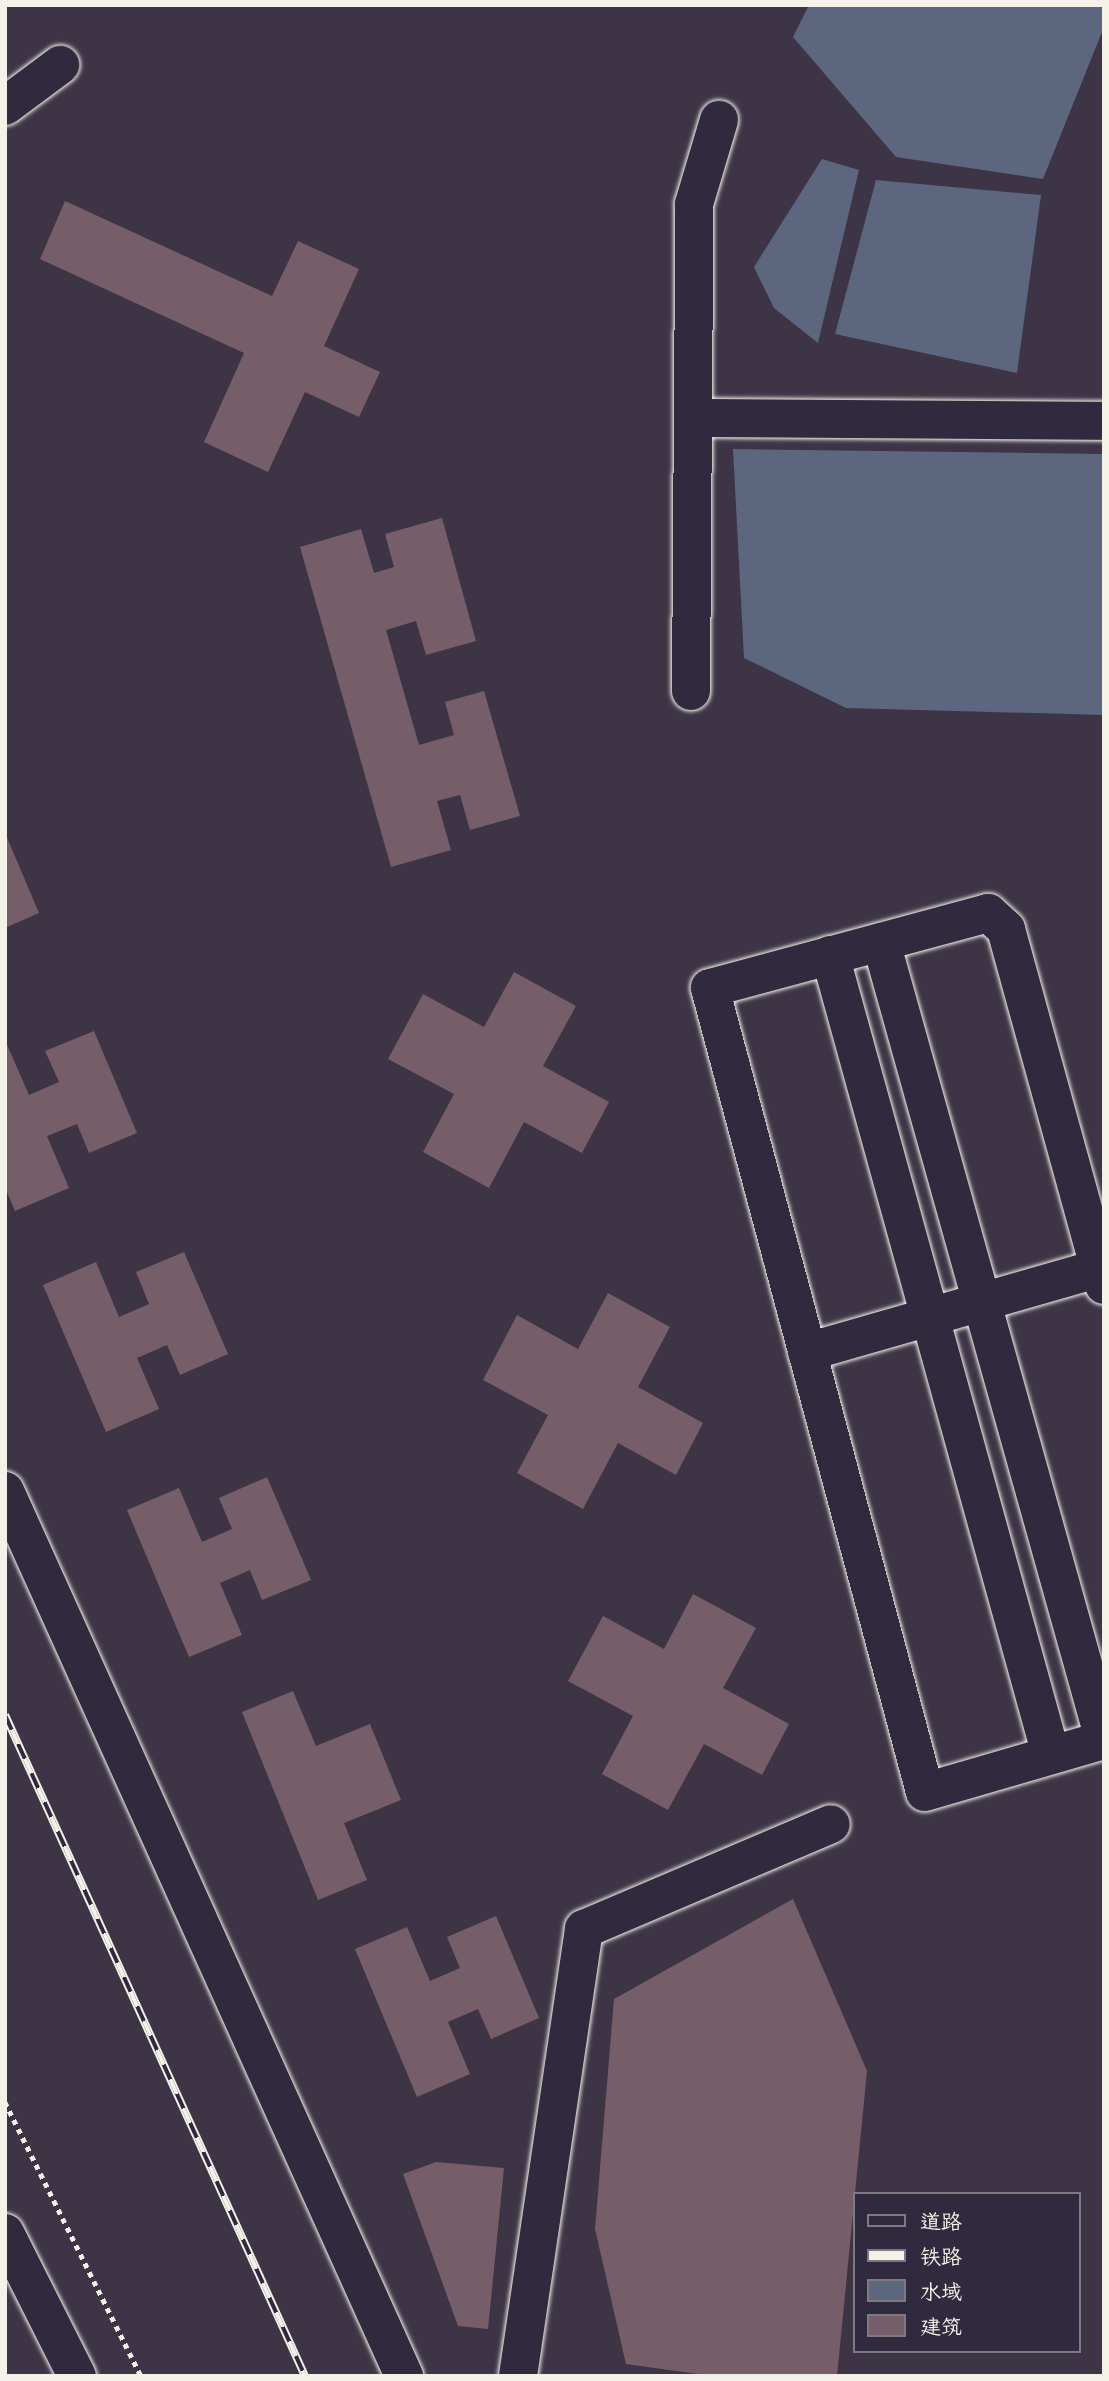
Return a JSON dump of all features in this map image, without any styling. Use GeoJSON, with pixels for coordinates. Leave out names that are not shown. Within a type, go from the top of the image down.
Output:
{"type":"FeatureCollection","features":[{"type":"Feature","properties":{"kind":"main road"},"geometry":{"type":"LineString","coordinates":[[5,106],[60,65]]}},
{"type":"Feature","properties":{"kind":"main road"},"geometry":{"type":"LineString","coordinates":[[691,691],[694,204],[719,120]]}},
{"type":"Feature","properties":{"kind":"main road"},"geometry":{"type":"LineString","coordinates":[[693,418],[1104,421]]}},
{"type":"Feature","properties":{"kind":"main road"},"geometry":{"type":"LineString","coordinates":[[807,1352],[982,1302],[1101,1276],[1006,929],[988,912],[710,988],[807,1352],[925,1792],[1104,1740],[982,1302],[881,942]]}},
{"type":"Feature","properties":{"kind":"main road"},"geometry":{"type":"LineString","coordinates":[[830,956],[1051,1755]]}},
{"type":"Feature","properties":{"kind":"main road"},"geometry":{"type":"LineString","coordinates":[[5,1491],[404,2376]]}},
{"type":"Feature","properties":{"kind":"main road"},"geometry":{"type":"LineString","coordinates":[[519,2376],[584,1929],[831,1824]]}},
{"type":"Feature","properties":{"kind":"main road"},"geometry":{"type":"LineString","coordinates":[[5,2233],[77,2376]]}},
{"type":"Feature","properties":{"kind":"path"},"geometry":{"type":"LineString","coordinates":[[5,2102],[141,2376]]}},
{"type":"Feature","properties":{"kind":"water"},"geometry":{"type":"Polygon","coordinates":[[[809,5],[1098,5],[1104,9],[1104,27],[1043,179],[896,157],[793,37],[809,5]]]}},
{"type":"Feature","properties":{"kind":"water"},"geometry":{"type":"Polygon","coordinates":[[[822,159],[859,170],[818,343],[774,308],[754,267],[822,159]]]}},
{"type":"Feature","properties":{"kind":"water"},"geometry":{"type":"Polygon","coordinates":[[[876,180],[1041,195],[1017,373],[835,334],[876,180]]]}},
{"type":"Feature","properties":{"kind":"water"},"geometry":{"type":"Polygon","coordinates":[[[733,449],[1104,454],[1104,715],[846,708],[744,658],[733,449]]]}},
{"type":"Feature","properties":{"kind":"building"},"geometry":{"type":"Polygon","coordinates":[[[65,201],[272,296],[298,241],[359,269],[324,346],[380,372],[359,417],[305,392],[268,472],[204,442],[244,353],[40,259],[65,201]]]}},
{"type":"Feature","properties":{"kind":"building"},"geometry":{"type":"Polygon","coordinates":[[[442,518],[476,641],[426,655],[416,621],[386,630],[419,745],[454,735],[445,702],[484,691],[520,816],[470,830],[460,795],[437,801],[451,850],[391,867],[300,547],[361,529],[374,573],[394,567],[385,534],[442,518]]]}},
{"type":"Feature","properties":{"kind":"building"},"geometry":{"type":"Polygon","coordinates":[[[5,833],[39,913],[5,928],[5,833]]]}},
{"type":"Feature","properties":{"kind":"building"},"geometry":{"type":"Polygon","coordinates":[[[514,972],[576,1006],[543,1066],[609,1102],[582,1153],[524,1122],[489,1188],[423,1152],[454,1094],[388,1059],[423,994],[484,1027],[514,972]]]}},
{"type":"Feature","properties":{"kind":"building"},"geometry":{"type":"Polygon","coordinates":[[[94,1031],[137,1133],[89,1153],[77,1124],[47,1136],[69,1188],[15,1211],[5,1187],[5,1040],[29,1095],[59,1082],[45,1051],[94,1031]]]}},
{"type":"Feature","properties":{"kind":"building"},"geometry":{"type":"Polygon","coordinates":[[[184,1252],[228,1354],[180,1375],[167,1345],[137,1358],[159,1409],[106,1432],[43,1285],[96,1262],[119,1317],[149,1304],[136,1272],[184,1252]]]}},
{"type":"Feature","properties":{"kind":"building"},"geometry":{"type":"Polygon","coordinates":[[[608,1293],[670,1327],[638,1387],[703,1423],[676,1475],[618,1443],[583,1509],[517,1473],[548,1415],[483,1380],[517,1315],[578,1349],[608,1293]]]}},
{"type":"Feature","properties":{"kind":"building"},"geometry":{"type":"Polygon","coordinates":[[[267,1477],[311,1580],[262,1600],[250,1570],[220,1583],[242,1635],[189,1657],[127,1510],[179,1488],[202,1542],[232,1529],[219,1498],[267,1477]]]}},
{"type":"Feature","properties":{"kind":"building"},"geometry":{"type":"Polygon","coordinates":[[[693,1594],[756,1628],[723,1688],[789,1724],[762,1775],[704,1744],[668,1810],[602,1774],[633,1716],[568,1681],[603,1616],[664,1649],[693,1594]]]}},
{"type":"Feature","properties":{"kind":"building"},"geometry":{"type":"Polygon","coordinates":[[[293,1691],[316,1746],[370,1724],[401,1800],[344,1823],[367,1880],[318,1900],[242,1712],[293,1691]]]}},
{"type":"Feature","properties":{"kind":"building"},"geometry":{"type":"Polygon","coordinates":[[[793,1899],[867,2071],[837,2376],[712,2376],[626,2364],[595,2229],[614,1999],[793,1899]]]}},
{"type":"Feature","properties":{"kind":"building"},"geometry":{"type":"Polygon","coordinates":[[[496,1916],[539,2018],[491,2039],[478,2009],[448,2022],[470,2074],[417,2097],[355,1949],[407,1927],[430,1981],[460,1968],[447,1937],[496,1916]]]}},
{"type":"Feature","properties":{"kind":"building"},"geometry":{"type":"Polygon","coordinates":[[[436,2162],[504,2168],[488,2329],[458,2326],[403,2174],[436,2162]]]}},
{"type":"Feature","properties":{"kind":"railway"},"geometry":{"type":"LineString","coordinates":[[5,1715],[305,2376]]}}]}
